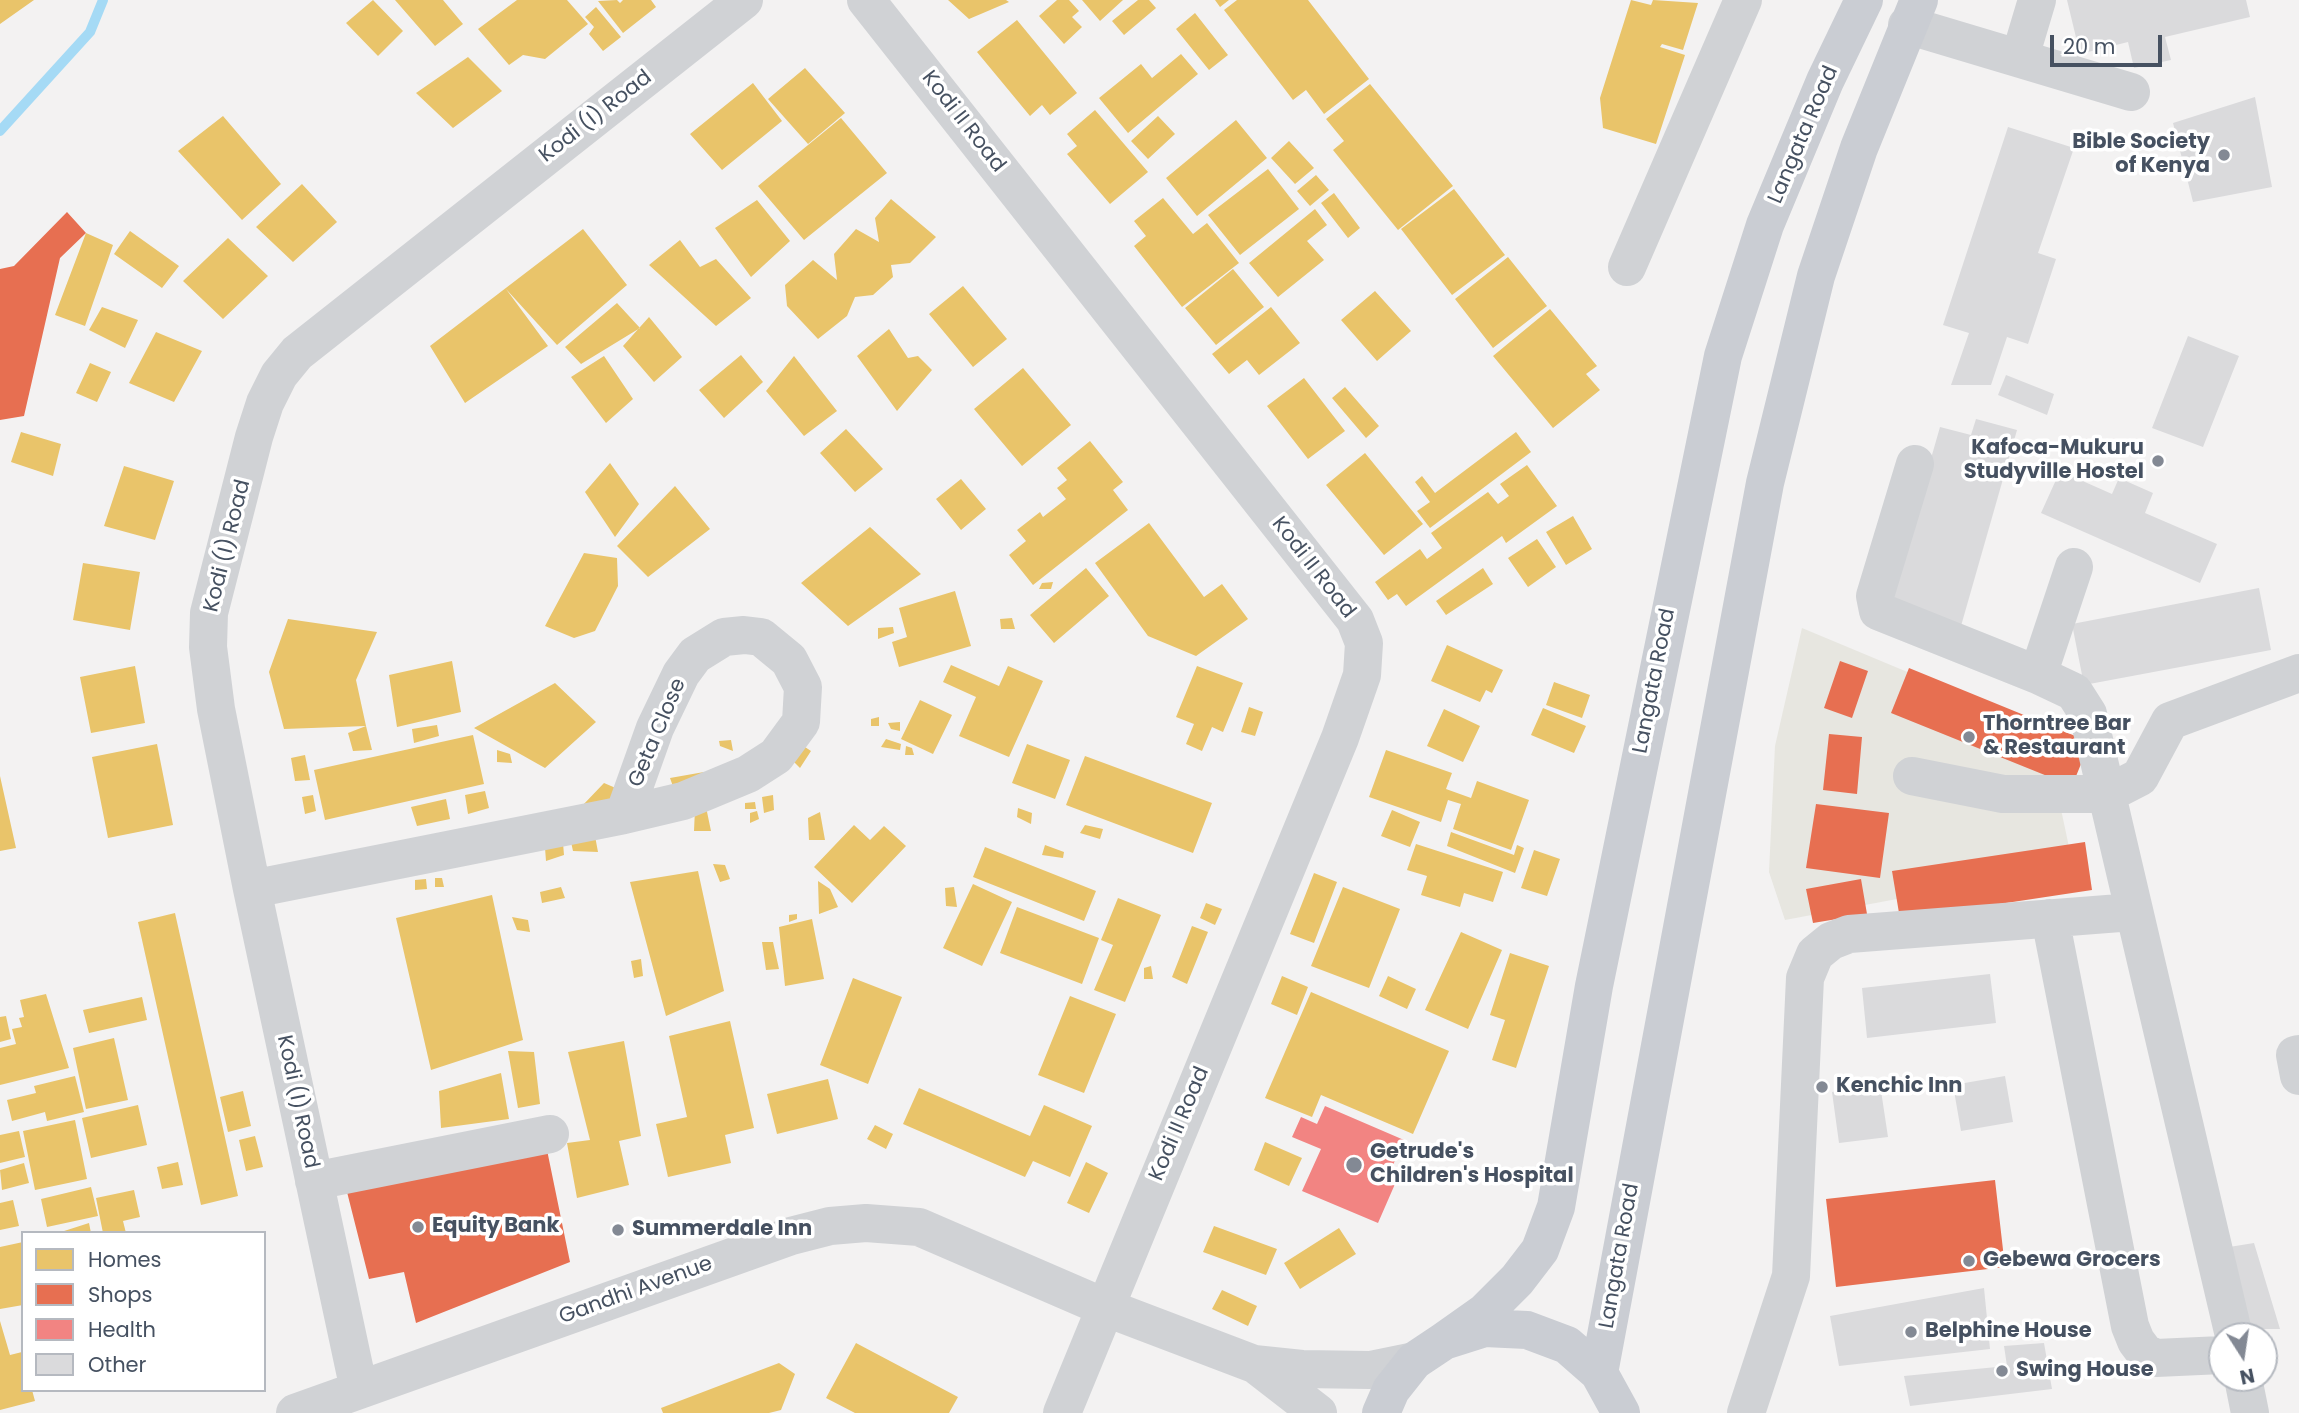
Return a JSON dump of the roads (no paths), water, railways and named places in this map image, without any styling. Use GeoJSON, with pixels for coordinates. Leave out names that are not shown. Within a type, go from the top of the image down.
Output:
{"type":"FeatureCollection","features":[{"type":"Feature","properties":{"kind":"main road","name":"Langata Road"},"geometry":{"type":"LineString","coordinates":[[1381,1413],[1391,1390],[1429,1351],[1485,1312],[1517,1280],[1540,1250],[1556,1207],[1594,986],[1723,356],[1765,225],[1825,81],[1864,0]]}},
{"type":"Feature","properties":{"kind":"main road","name":"Langata Road"},"geometry":{"type":"LineString","coordinates":[[1599,1373],[1765,483],[1815,276],[1858,148],[1913,12]]}},
{"type":"Feature","properties":{"kind":"main road"},"geometry":{"type":"LineString","coordinates":[[1429,1351],[1485,1328],[1527,1330],[1567,1345],[1599,1373],[1621,1413]]}},
{"type":"Feature","properties":{"kind":"street","name":"Kodi (I) Road"},"geometry":{"type":"LineString","coordinates":[[359,1390],[252,889],[216,709],[208,648],[209,613],[254,437],[265,403],[279,375],[297,353],[744,0]]}},
{"type":"Feature","properties":{"kind":"street","name":"Kodi II Road"},"geometry":{"type":"LineString","coordinates":[[866,0],[1355,620],[1364,643],[1362,675],[1340,738],[1062,1413]]}},
{"type":"Feature","properties":{"kind":"street"},"geometry":{"type":"LineString","coordinates":[[1627,267],[1743,0]]}},
{"type":"Feature","properties":{"kind":"street"},"geometry":{"type":"LineString","coordinates":[[2020,58],[2037,0]]}},
{"type":"Feature","properties":{"kind":"street"},"geometry":{"type":"LineString","coordinates":[[1913,12],[2020,58],[2132,92]]}},
{"type":"Feature","properties":{"kind":"street"},"geometry":{"type":"LineString","coordinates":[[1915,464],[1875,596],[1878,611],[1888,618],[2062,684],[2074,692],[2083,704],[2107,794],[2231,1322]]}},
{"type":"Feature","properties":{"kind":"street"},"geometry":{"type":"LineString","coordinates":[[2038,675],[2074,567]]}},
{"type":"Feature","properties":{"kind":"street","name":"Geta Close"},"geometry":{"type":"LineString","coordinates":[[252,889],[624,815],[683,801],[748,774],[776,756],[802,722],[803,687],[789,660],[761,638],[744,635],[724,637],[695,655],[681,674],[655,728],[624,815]]}},
{"type":"Feature","properties":{"kind":"street"},"geometry":{"type":"LineString","coordinates":[[1912,776],[2003,794],[2107,794],[2140,777],[2170,721],[2299,673]]}},
{"type":"Feature","properties":{"kind":"street"},"geometry":{"type":"LineString","coordinates":[[1746,1413],[1791,1276],[1805,978],[1815,954],[1831,942],[1849,934],[2133,912]]}},
{"type":"Feature","properties":{"kind":"street"},"geometry":{"type":"LineString","coordinates":[[2050,918],[2130,1326],[2145,1353],[2156,1358],[2208,1355]]}},
{"type":"Feature","properties":{"kind":"street"},"geometry":{"type":"LineString","coordinates":[[2299,1054],[2295,1055],[2299,1076]]}},
{"type":"Feature","properties":{"kind":"street"},"geometry":{"type":"LineString","coordinates":[[314,1181],[550,1134]]}},
{"type":"Feature","properties":{"kind":"street","name":"Gandhi Avenue"},"geometry":{"type":"LineString","coordinates":[[295,1413],[791,1236],[830,1226],[866,1223],[919,1227],[1104,1307],[1254,1364],[1302,1370],[1370,1370],[1429,1351]]}},
{"type":"Feature","properties":{"kind":"street","name":"Gandhi Avenue"},"geometry":{"type":"LineString","coordinates":[[1254,1364],[1318,1413]]}},
{"type":"Feature","properties":{"kind":"street"},"geometry":{"type":"LineString","coordinates":[[2246,1392],[2250,1413]]}},
{"type":"Feature","properties":{"kind":"waterway"},"geometry":{"type":"LineString","coordinates":[[0,131],[90,32],[103,0]]}},
{"type":"Feature","properties":{"kind":"place","name":"Bible Society of Kenya"},"geometry":{"type":"Point","coordinates":[2224,155]}},
{"type":"Feature","properties":{"kind":"place","name":"Kafoca-Mukuru Studyville Hostel"},"geometry":{"type":"Point","coordinates":[2158,461]}},
{"type":"Feature","properties":{"kind":"place","name":"Thorntree Bar & Restaurant"},"geometry":{"type":"Point","coordinates":[1969,737]}},
{"type":"Feature","properties":{"kind":"place","name":"Kenchic Inn"},"geometry":{"type":"Point","coordinates":[1822,1087]}},
{"type":"Feature","properties":{"kind":"place","name":"Getrude's Children's Hospital"},"geometry":{"type":"Point","coordinates":[1354,1165]}},
{"type":"Feature","properties":{"kind":"place","name":"Equity Bank"},"geometry":{"type":"Point","coordinates":[418,1227]}},
{"type":"Feature","properties":{"kind":"place","name":"Summerdale Inn"},"geometry":{"type":"Point","coordinates":[618,1230]}},
{"type":"Feature","properties":{"kind":"place","name":"Gebewa Grocers"},"geometry":{"type":"Point","coordinates":[1969,1261]}},
{"type":"Feature","properties":{"kind":"place","name":"Belphine House"},"geometry":{"type":"Point","coordinates":[1911,1332]}},
{"type":"Feature","properties":{"kind":"place","name":"Swing House"},"geometry":{"type":"Point","coordinates":[2002,1371]}}]}
